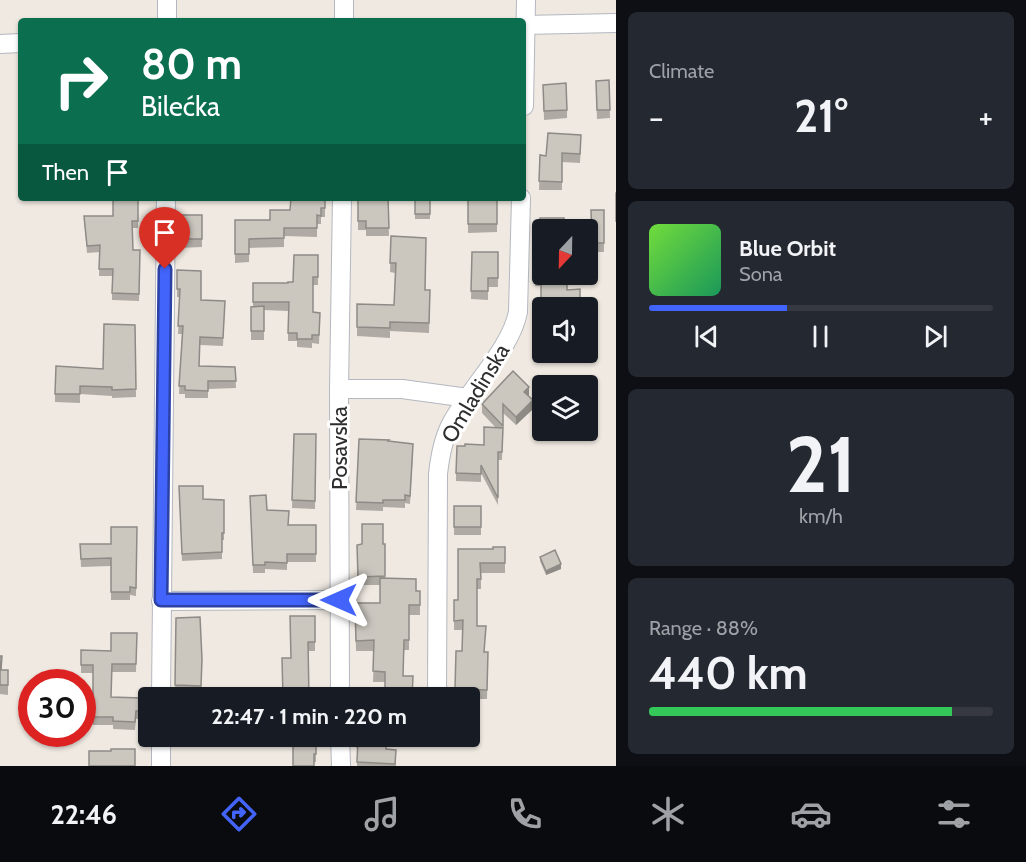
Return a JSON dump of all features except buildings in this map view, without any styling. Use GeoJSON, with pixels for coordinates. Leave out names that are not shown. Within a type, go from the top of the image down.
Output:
{"type":"FeatureCollection","features":[{"type":"Feature","properties":{"kind":"street"},"geometry":{"type":"LineString","coordinates":[[167,0],[167,18]]}},
{"type":"Feature","properties":{"kind":"street"},"geometry":{"type":"LineString","coordinates":[[344,0],[344,18]]}},
{"type":"Feature","properties":{"kind":"street"},"geometry":{"type":"LineString","coordinates":[[525,18],[526,0]]}},
{"type":"Feature","properties":{"kind":"street"},"geometry":{"type":"LineString","coordinates":[[526,25],[616,23]]}},
{"type":"Feature","properties":{"kind":"street"},"geometry":{"type":"LineString","coordinates":[[0,44],[18,43]]}},
{"type":"Feature","properties":{"kind":"street"},"geometry":{"type":"LineString","coordinates":[[161,687],[166,201]]}},
{"type":"Feature","properties":{"kind":"street","name":"Posavska"},"geometry":{"type":"LineString","coordinates":[[340,687],[339,389],[342,201]]}},
{"type":"Feature","properties":{"kind":"street","name":"Omladinska"},"geometry":{"type":"LineString","coordinates":[[437,687],[438,474],[441,450],[450,425],[501,350],[516,322],[521,201]]}},
{"type":"Feature","properties":{"kind":"street"},"geometry":{"type":"LineString","coordinates":[[339,389],[402,389],[468,398]]}},
{"type":"Feature","properties":{"kind":"street"},"geometry":{"type":"LineString","coordinates":[[161,600],[339,600]]}},
{"type":"Feature","properties":{"kind":"street"},"geometry":{"type":"LineString","coordinates":[[161,747],[161,766]]}},
{"type":"Feature","properties":{"kind":"street"},"geometry":{"type":"LineString","coordinates":[[340,747],[341,766]]}},
{"type":"Feature","properties":{"kind":"route"},"geometry":{"type":"LineString","coordinates":[[165,269],[161,600],[339,600]]}}]}
